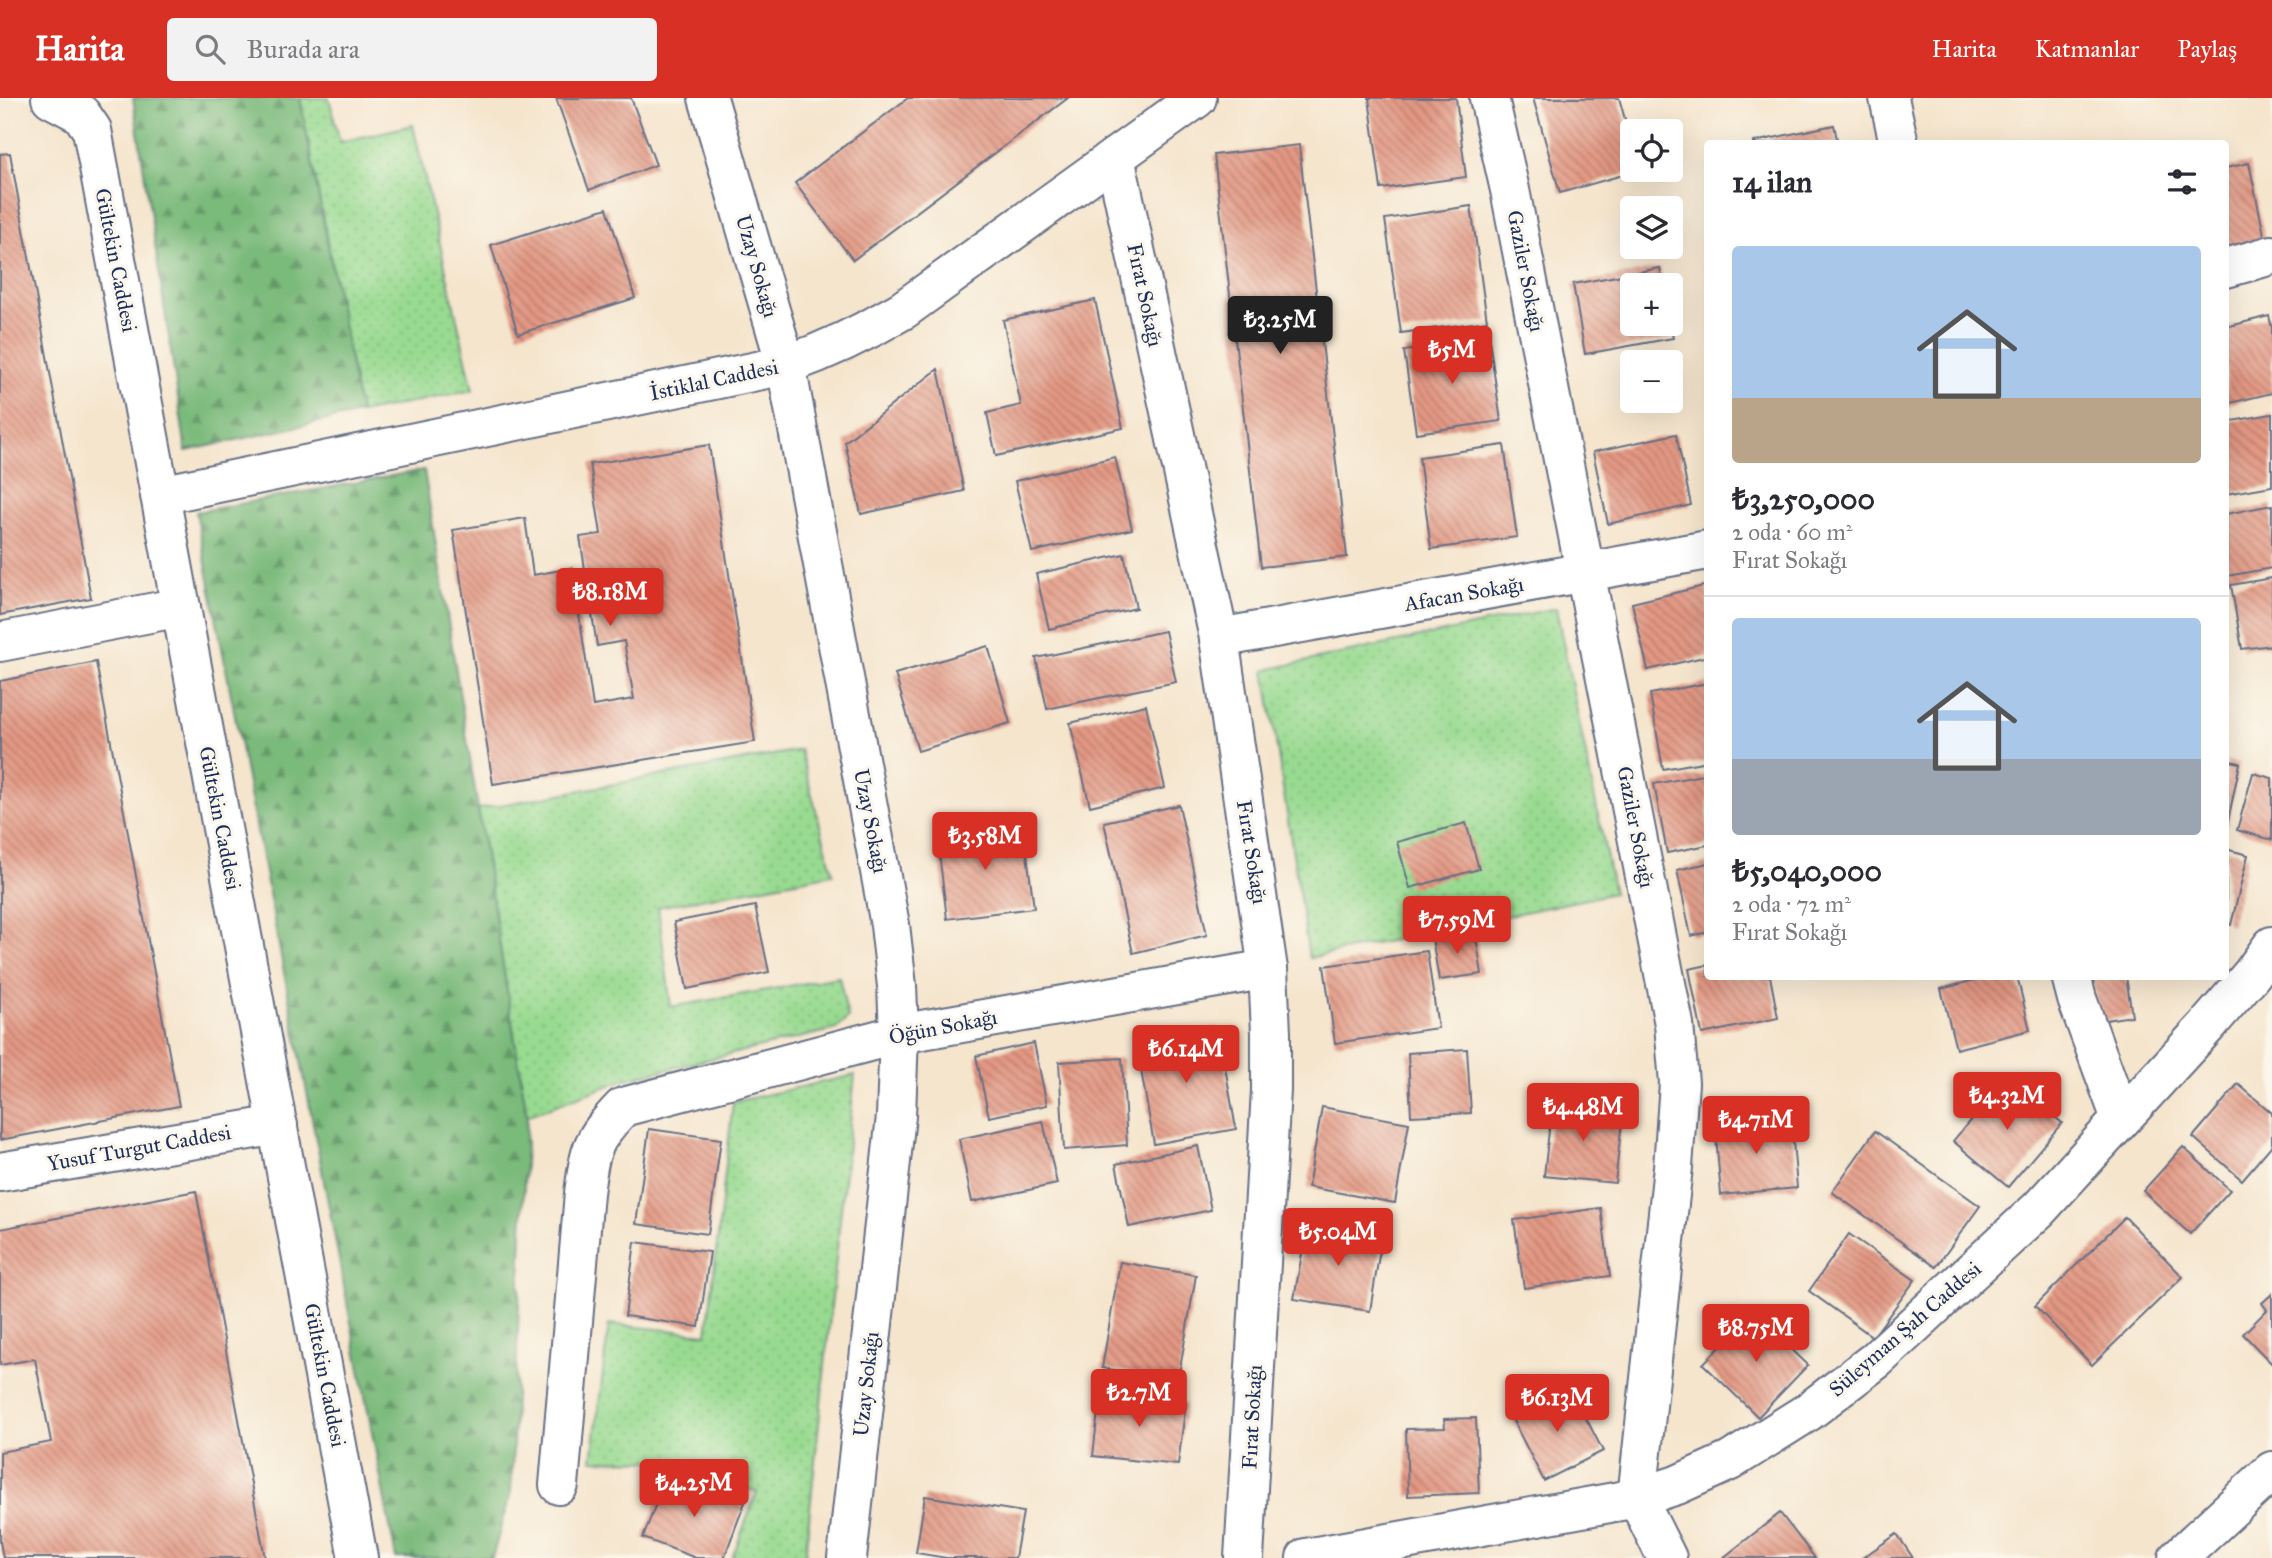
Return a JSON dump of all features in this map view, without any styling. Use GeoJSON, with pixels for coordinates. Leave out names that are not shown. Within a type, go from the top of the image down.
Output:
{"type":"FeatureCollection","features":[{"type":"Feature","properties":{"kind":"street","name":"Gültekin Caddesi"},"geometry":{"type":"LineString","coordinates":[[51,98],[81,114],[92,130],[358,1558]]}},
{"type":"Feature","properties":{"kind":"street","name":"Uzay Sokağı"},"geometry":{"type":"LineString","coordinates":[[708,98],[786,365],[890,925],[897,986],[899,1034],[896,1116],[847,1558]]}},
{"type":"Feature","properties":{"kind":"street","name":"İstiklal Caddesi"},"geometry":{"type":"LineString","coordinates":[[160,495],[786,365],[837,346],[903,310],[1197,98]]}},
{"type":"Feature","properties":{"kind":"street","name":"Gaziler Sokağı"},"geometry":{"type":"LineString","coordinates":[[1489,98],[1510,190],[1674,1024],[1679,1083],[1673,1167],[1637,1498]]}},
{"type":"Feature","properties":{"kind":"street"},"geometry":{"type":"LineString","coordinates":[[1889,98],[1898,140]]}},
{"type":"Feature","properties":{"kind":"street","name":"Fırat Sokağı"},"geometry":{"type":"LineString","coordinates":[[1115,158],[1219,638],[1268,969],[1272,1033],[1271,1090],[1244,1558]]}},
{"type":"Feature","properties":{"kind":"street"},"geometry":{"type":"LineString","coordinates":[[2229,267],[2272,255]]}},
{"type":"Feature","properties":{"kind":"street","name":"Afacan Sokağı"},"geometry":{"type":"LineString","coordinates":[[1219,638],[1704,551]]}},
{"type":"Feature","properties":{"kind":"street"},"geometry":{"type":"LineString","coordinates":[[0,642],[181,607]]}},
{"type":"Feature","properties":{"kind":"street","name":"Süleyman Şah Caddesi"},"geometry":{"type":"LineString","coordinates":[[1306,1558],[1637,1498],[1677,1485],[1730,1461],[1808,1412],[1876,1360],[2039,1209],[2214,1018],[2272,946]]}},
{"type":"Feature","properties":{"kind":"street","name":"Öğün Sokağı"},"geometry":{"type":"LineString","coordinates":[[559,1485],[589,1154],[601,1130],[622,1107],[899,1034],[1268,969]]}},
{"type":"Feature","properties":{"kind":"street"},"geometry":{"type":"LineString","coordinates":[[2072,980],[2121,1119]]}},
{"type":"Feature","properties":{"kind":"street","name":"Yusuf Turgut Caddesi"},"geometry":{"type":"LineString","coordinates":[[0,1172],[278,1125]]}},
{"type":"Feature","properties":{"kind":"street"},"geometry":{"type":"LineString","coordinates":[[2178,1558],[2272,1471]]}},
{"type":"Feature","properties":{"kind":"street"},"geometry":{"type":"LineString","coordinates":[[1637,1498],[1667,1558]]}},
{"type":"Feature","properties":{"kind":"green space"},"geometry":{"type":"Polygon","coordinates":[[[133,98],[300,98],[360,413],[186,451],[133,98]]]}},
{"type":"Feature","properties":{"kind":"green space"},"geometry":{"type":"Polygon","coordinates":[[[300,98],[329,98],[340,142],[413,125],[473,390],[360,413],[300,98]]]}},
{"type":"Feature","properties":{"kind":"green space"},"geometry":{"type":"Polygon","coordinates":[[[424,470],[527,1116],[511,1492],[492,1558],[396,1558],[196,512],[424,470]]]}},
{"type":"Feature","properties":{"kind":"green space"},"geometry":{"type":"Polygon","coordinates":[[[1556,608],[1614,893],[1309,958],[1265,670],[1556,608]]]}},
{"type":"Feature","properties":{"kind":"green space"},"geometry":{"type":"Polygon","coordinates":[[[800,750],[833,874],[658,907],[671,1007],[839,977],[848,1018],[836,1029],[626,1079],[527,1116],[478,809],[800,750]]]}},
{"type":"Feature","properties":{"kind":"green space"},"geometry":{"type":"Polygon","coordinates":[[[855,1075],[805,1558],[732,1558],[757,1492],[665,1461],[592,1460],[609,1324],[707,1334],[733,1102],[855,1075]]]}},
{"type":"Feature","properties":{"kind":"building"},"geometry":{"type":"Polygon","coordinates":[[[556,98],[631,98],[656,165],[589,190],[556,98]]]}},
{"type":"Feature","properties":{"kind":"building"},"geometry":{"type":"Polygon","coordinates":[[[908,98],[1068,98],[853,260],[795,183],[908,98]]]}},
{"type":"Feature","properties":{"kind":"building"},"geometry":{"type":"Polygon","coordinates":[[[1369,98],[1456,98],[1466,177],[1381,189],[1369,98]]]}},
{"type":"Feature","properties":{"kind":"building"},"geometry":{"type":"Polygon","coordinates":[[[1533,98],[1619,98],[1625,119],[1620,119],[1620,176],[1560,193],[1533,98]]]}},
{"type":"Feature","properties":{"kind":"building"},"geometry":{"type":"Polygon","coordinates":[[[1834,125],[1837,140],[1763,140],[1834,125]]]}},
{"type":"Feature","properties":{"kind":"building"},"geometry":{"type":"Polygon","coordinates":[[[1299,145],[1347,557],[1261,567],[1214,155],[1299,145]]]}},
{"type":"Feature","properties":{"kind":"building"},"geometry":{"type":"Polygon","coordinates":[[[10,153],[91,598],[0,615],[0,154],[10,153]]]}},
{"type":"Feature","properties":{"kind":"building"},"geometry":{"type":"Polygon","coordinates":[[[2249,163],[2265,239],[2229,247],[2229,167],[2249,163]]]}},
{"type":"Feature","properties":{"kind":"building"},"geometry":{"type":"Polygon","coordinates":[[[1471,206],[1487,321],[1401,333],[1385,219],[1471,206]]]}},
{"type":"Feature","properties":{"kind":"building"},"geometry":{"type":"Polygon","coordinates":[[[607,208],[635,298],[518,334],[491,245],[607,208]]]}},
{"type":"Feature","properties":{"kind":"building"},"geometry":{"type":"Polygon","coordinates":[[[1660,268],[1661,273],[1633,273],[1660,268]]]}},
{"type":"Feature","properties":{"kind":"building"},"geometry":{"type":"Polygon","coordinates":[[[1620,275],[1620,336],[1673,338],[1585,354],[1573,284],[1620,275]]]}},
{"type":"Feature","properties":{"kind":"building"},"geometry":{"type":"Polygon","coordinates":[[[1095,300],[1123,428],[996,456],[987,413],[1021,405],[1003,320],[1095,300]]]}},
{"type":"Feature","properties":{"kind":"building"},"geometry":{"type":"Polygon","coordinates":[[[2269,316],[2272,328],[2272,393],[2229,403],[2229,326],[2269,316]]]}},
{"type":"Feature","properties":{"kind":"building"},"geometry":{"type":"Polygon","coordinates":[[[1489,339],[1501,421],[1416,433],[1404,351],[1489,339]]]}},
{"type":"Feature","properties":{"kind":"building"},"geometry":{"type":"Polygon","coordinates":[[[938,369],[964,491],[861,514],[845,442],[938,369]]]}},
{"type":"Feature","properties":{"kind":"building"},"geometry":{"type":"Polygon","coordinates":[[[2272,414],[2272,486],[2229,493],[2229,421],[2272,414]]]}},
{"type":"Feature","properties":{"kind":"building"},"geometry":{"type":"Polygon","coordinates":[[[1676,434],[1691,505],[1608,524],[1593,452],[1676,434]]]}},
{"type":"Feature","properties":{"kind":"building"},"geometry":{"type":"Polygon","coordinates":[[[709,445],[755,742],[493,784],[453,530],[525,518],[533,575],[572,568],[593,706],[634,699],[624,641],[597,646],[580,537],[601,534],[590,464],[709,445]]]}},
{"type":"Feature","properties":{"kind":"building"},"geometry":{"type":"Polygon","coordinates":[[[1504,445],[1517,537],[1431,549],[1419,457],[1504,445]]]}},
{"type":"Feature","properties":{"kind":"building"},"geometry":{"type":"Polygon","coordinates":[[[1115,457],[1132,529],[1032,552],[1015,481],[1115,457]]]}},
{"type":"Feature","properties":{"kind":"building"},"geometry":{"type":"Polygon","coordinates":[[[2272,505],[2272,568],[2229,576],[2229,513],[2272,505]]]}},
{"type":"Feature","properties":{"kind":"building"},"geometry":{"type":"Polygon","coordinates":[[[1124,554],[1136,608],[1049,629],[1036,574],[1124,554]]]}},
{"type":"Feature","properties":{"kind":"building"},"geometry":{"type":"Polygon","coordinates":[[[2272,578],[2272,645],[2242,649],[2231,585],[2272,578]]]}},
{"type":"Feature","properties":{"kind":"building"},"geometry":{"type":"Polygon","coordinates":[[[1704,586],[1704,657],[1648,670],[1632,603],[1704,586]]]}},
{"type":"Feature","properties":{"kind":"building"},"geometry":{"type":"Polygon","coordinates":[[[1165,631],[1176,682],[1047,709],[1036,658],[1165,631]]]}},
{"type":"Feature","properties":{"kind":"building"},"geometry":{"type":"Polygon","coordinates":[[[988,646],[1010,723],[918,751],[895,674],[988,646]]]}},
{"type":"Feature","properties":{"kind":"building"},"geometry":{"type":"Polygon","coordinates":[[[96,662],[179,1106],[0,1140],[0,681],[96,662]]]}},
{"type":"Feature","properties":{"kind":"building"},"geometry":{"type":"Polygon","coordinates":[[[1704,684],[1704,762],[1663,769],[1650,694],[1704,684]]]}},
{"type":"Feature","properties":{"kind":"building"},"geometry":{"type":"Polygon","coordinates":[[[1146,705],[1165,788],[1090,806],[1070,723],[1146,705]]]}},
{"type":"Feature","properties":{"kind":"building"},"geometry":{"type":"Polygon","coordinates":[[[2229,761],[2240,763],[2229,816],[2229,761]]]}},
{"type":"Feature","properties":{"kind":"building"},"geometry":{"type":"Polygon","coordinates":[[[2253,773],[2272,778],[2272,840],[2237,830],[2253,773]]]}},
{"type":"Feature","properties":{"kind":"building"},"geometry":{"type":"Polygon","coordinates":[[[1704,775],[1704,846],[1667,853],[1654,784],[1704,775]]]}},
{"type":"Feature","properties":{"kind":"building"},"geometry":{"type":"Polygon","coordinates":[[[1179,805],[1207,935],[1133,953],[1104,822],[1179,805]]]}},
{"type":"Feature","properties":{"kind":"building"},"geometry":{"type":"Polygon","coordinates":[[[1466,823],[1479,869],[1410,888],[1397,842],[1466,823]]]}},
{"type":"Feature","properties":{"kind":"building"},"geometry":{"type":"Polygon","coordinates":[[[1023,824],[1034,908],[947,919],[937,835],[1023,824]]]}},
{"type":"Feature","properties":{"kind":"building"},"geometry":{"type":"Polygon","coordinates":[[[2229,850],[2248,855],[2231,925],[2229,924],[2229,850]]]}},
{"type":"Feature","properties":{"kind":"building"},"geometry":{"type":"Polygon","coordinates":[[[1704,864],[1704,933],[1691,936],[1677,870],[1704,864]]]}},
{"type":"Feature","properties":{"kind":"building"},"geometry":{"type":"Polygon","coordinates":[[[755,906],[769,972],[687,989],[674,922],[755,906]]]}},
{"type":"Feature","properties":{"kind":"building"},"geometry":{"type":"Polygon","coordinates":[[[1475,931],[1482,974],[1439,980],[1432,938],[1475,931]]]}},
{"type":"Feature","properties":{"kind":"building"},"geometry":{"type":"Polygon","coordinates":[[[1427,951],[1438,1028],[1335,1043],[1324,966],[1427,951]]]}},
{"type":"Feature","properties":{"kind":"building"},"geometry":{"type":"Polygon","coordinates":[[[1704,966],[1704,980],[1771,980],[1778,1018],[1702,1034],[1689,969],[1704,966]]]}},
{"type":"Feature","properties":{"kind":"building"},"geometry":{"type":"Polygon","coordinates":[[[1975,980],[2018,980],[2030,1030],[1956,1049],[1941,989],[1975,980]]]}},
{"type":"Feature","properties":{"kind":"building"},"geometry":{"type":"Polygon","coordinates":[[[2093,980],[2127,980],[2132,1016],[2099,1021],[2093,980]]]}},
{"type":"Feature","properties":{"kind":"building"},"geometry":{"type":"Polygon","coordinates":[[[1218,1027],[1236,1129],[1154,1144],[1136,1042],[1218,1027]]]}},
{"type":"Feature","properties":{"kind":"building"},"geometry":{"type":"Polygon","coordinates":[[[1034,1043],[1047,1105],[989,1117],[976,1056],[1034,1043]]]}},
{"type":"Feature","properties":{"kind":"building"},"geometry":{"type":"Polygon","coordinates":[[[1467,1049],[1471,1113],[1411,1116],[1408,1053],[1467,1049]]]}},
{"type":"Feature","properties":{"kind":"building"},"geometry":{"type":"Polygon","coordinates":[[[1122,1058],[1127,1145],[1064,1150],[1059,1062],[1122,1058]]]}},
{"type":"Feature","properties":{"kind":"building"},"geometry":{"type":"Polygon","coordinates":[[[2006,1077],[2062,1123],[2008,1187],[1953,1141],[2006,1077]]]}},
{"type":"Feature","properties":{"kind":"building"},"geometry":{"type":"Polygon","coordinates":[[[2238,1084],[2272,1113],[2272,1145],[2242,1180],[2193,1137],[2238,1084]]]}},
{"type":"Feature","properties":{"kind":"building"},"geometry":{"type":"Polygon","coordinates":[[[1552,1103],[1623,1112],[1615,1183],[1544,1176],[1552,1103]]]}},
{"type":"Feature","properties":{"kind":"building"},"geometry":{"type":"Polygon","coordinates":[[[1322,1107],[1409,1123],[1395,1203],[1308,1187],[1322,1107]]]}},
{"type":"Feature","properties":{"kind":"building"},"geometry":{"type":"Polygon","coordinates":[[[1791,1118],[1797,1188],[1721,1195],[1715,1125],[1791,1118]]]}},
{"type":"Feature","properties":{"kind":"building"},"geometry":{"type":"Polygon","coordinates":[[[1043,1121],[1057,1184],[972,1202],[959,1139],[1043,1121]]]}},
{"type":"Feature","properties":{"kind":"building"},"geometry":{"type":"Polygon","coordinates":[[[649,1129],[721,1139],[708,1234],[636,1224],[649,1129]]]}},
{"type":"Feature","properties":{"kind":"building"},"geometry":{"type":"Polygon","coordinates":[[[1875,1131],[1980,1206],[1936,1267],[1832,1192],[1875,1131]]]}},
{"type":"Feature","properties":{"kind":"building"},"geometry":{"type":"Polygon","coordinates":[[[1198,1146],[1211,1210],[1129,1227],[1116,1164],[1198,1146]]]}},
{"type":"Feature","properties":{"kind":"building"},"geometry":{"type":"Polygon","coordinates":[[[2183,1147],[2230,1190],[2190,1234],[2143,1191],[2183,1147]]]}},
{"type":"Feature","properties":{"kind":"building"},"geometry":{"type":"Polygon","coordinates":[[[196,1191],[265,1558],[3,1558],[0,1542],[0,1452],[51,1442],[35,1359],[0,1365],[0,1229],[196,1191]]]}},
{"type":"Feature","properties":{"kind":"building"},"geometry":{"type":"Polygon","coordinates":[[[1601,1208],[1610,1276],[1524,1288],[1514,1220],[1601,1208]]]}},
{"type":"Feature","properties":{"kind":"building"},"geometry":{"type":"Polygon","coordinates":[[[2125,1217],[2183,1277],[2092,1365],[2035,1306],[2125,1217]]]}},
{"type":"Feature","properties":{"kind":"building"},"geometry":{"type":"Polygon","coordinates":[[[1307,1225],[1382,1237],[1370,1311],[1294,1299],[1307,1225]]]}},
{"type":"Feature","properties":{"kind":"building"},"geometry":{"type":"Polygon","coordinates":[[[1849,1234],[1915,1280],[1873,1337],[1809,1291],[1849,1234]]]}},
{"type":"Feature","properties":{"kind":"building"},"geometry":{"type":"Polygon","coordinates":[[[635,1242],[710,1252],[699,1327],[625,1316],[635,1242]]]}},
{"type":"Feature","properties":{"kind":"building"},"geometry":{"type":"Polygon","coordinates":[[[1120,1262],[1196,1275],[1178,1380],[1102,1368],[1120,1262]]]}},
{"type":"Feature","properties":{"kind":"building"},"geometry":{"type":"Polygon","coordinates":[[[2272,1294],[2272,1364],[2243,1334],[2267,1310],[2262,1303],[2272,1294]]]}},
{"type":"Feature","properties":{"kind":"building"},"geometry":{"type":"Polygon","coordinates":[[[1753,1312],[1808,1365],[1758,1417],[1703,1364],[1753,1312]]]}},
{"type":"Feature","properties":{"kind":"building"},"geometry":{"type":"Polygon","coordinates":[[[1570,1387],[1603,1451],[1544,1481],[1511,1417],[1570,1387]]]}},
{"type":"Feature","properties":{"kind":"building"},"geometry":{"type":"Polygon","coordinates":[[[1100,1393],[1186,1403],[1178,1465],[1093,1456],[1100,1393]]]}},
{"type":"Feature","properties":{"kind":"building"},"geometry":{"type":"Polygon","coordinates":[[[1476,1418],[1479,1493],[1408,1496],[1406,1429],[1445,1428],[1444,1419],[1476,1418]]]}},
{"type":"Feature","properties":{"kind":"building"},"geometry":{"type":"Polygon","coordinates":[[[667,1474],[745,1502],[724,1558],[696,1558],[643,1538],[667,1474]]]}},
{"type":"Feature","properties":{"kind":"building"},"geometry":{"type":"Polygon","coordinates":[[[925,1496],[1023,1512],[1015,1558],[947,1558],[916,1553],[925,1496]]]}},
{"type":"Feature","properties":{"kind":"building"},"geometry":{"type":"Polygon","coordinates":[[[1780,1513],[1815,1558],[1723,1558],[1780,1513]]]}},
{"type":"Feature","properties":{"kind":"building"},"geometry":{"type":"Polygon","coordinates":[[[1897,1534],[1913,1558],[1862,1558],[1897,1534]]]}}]}
